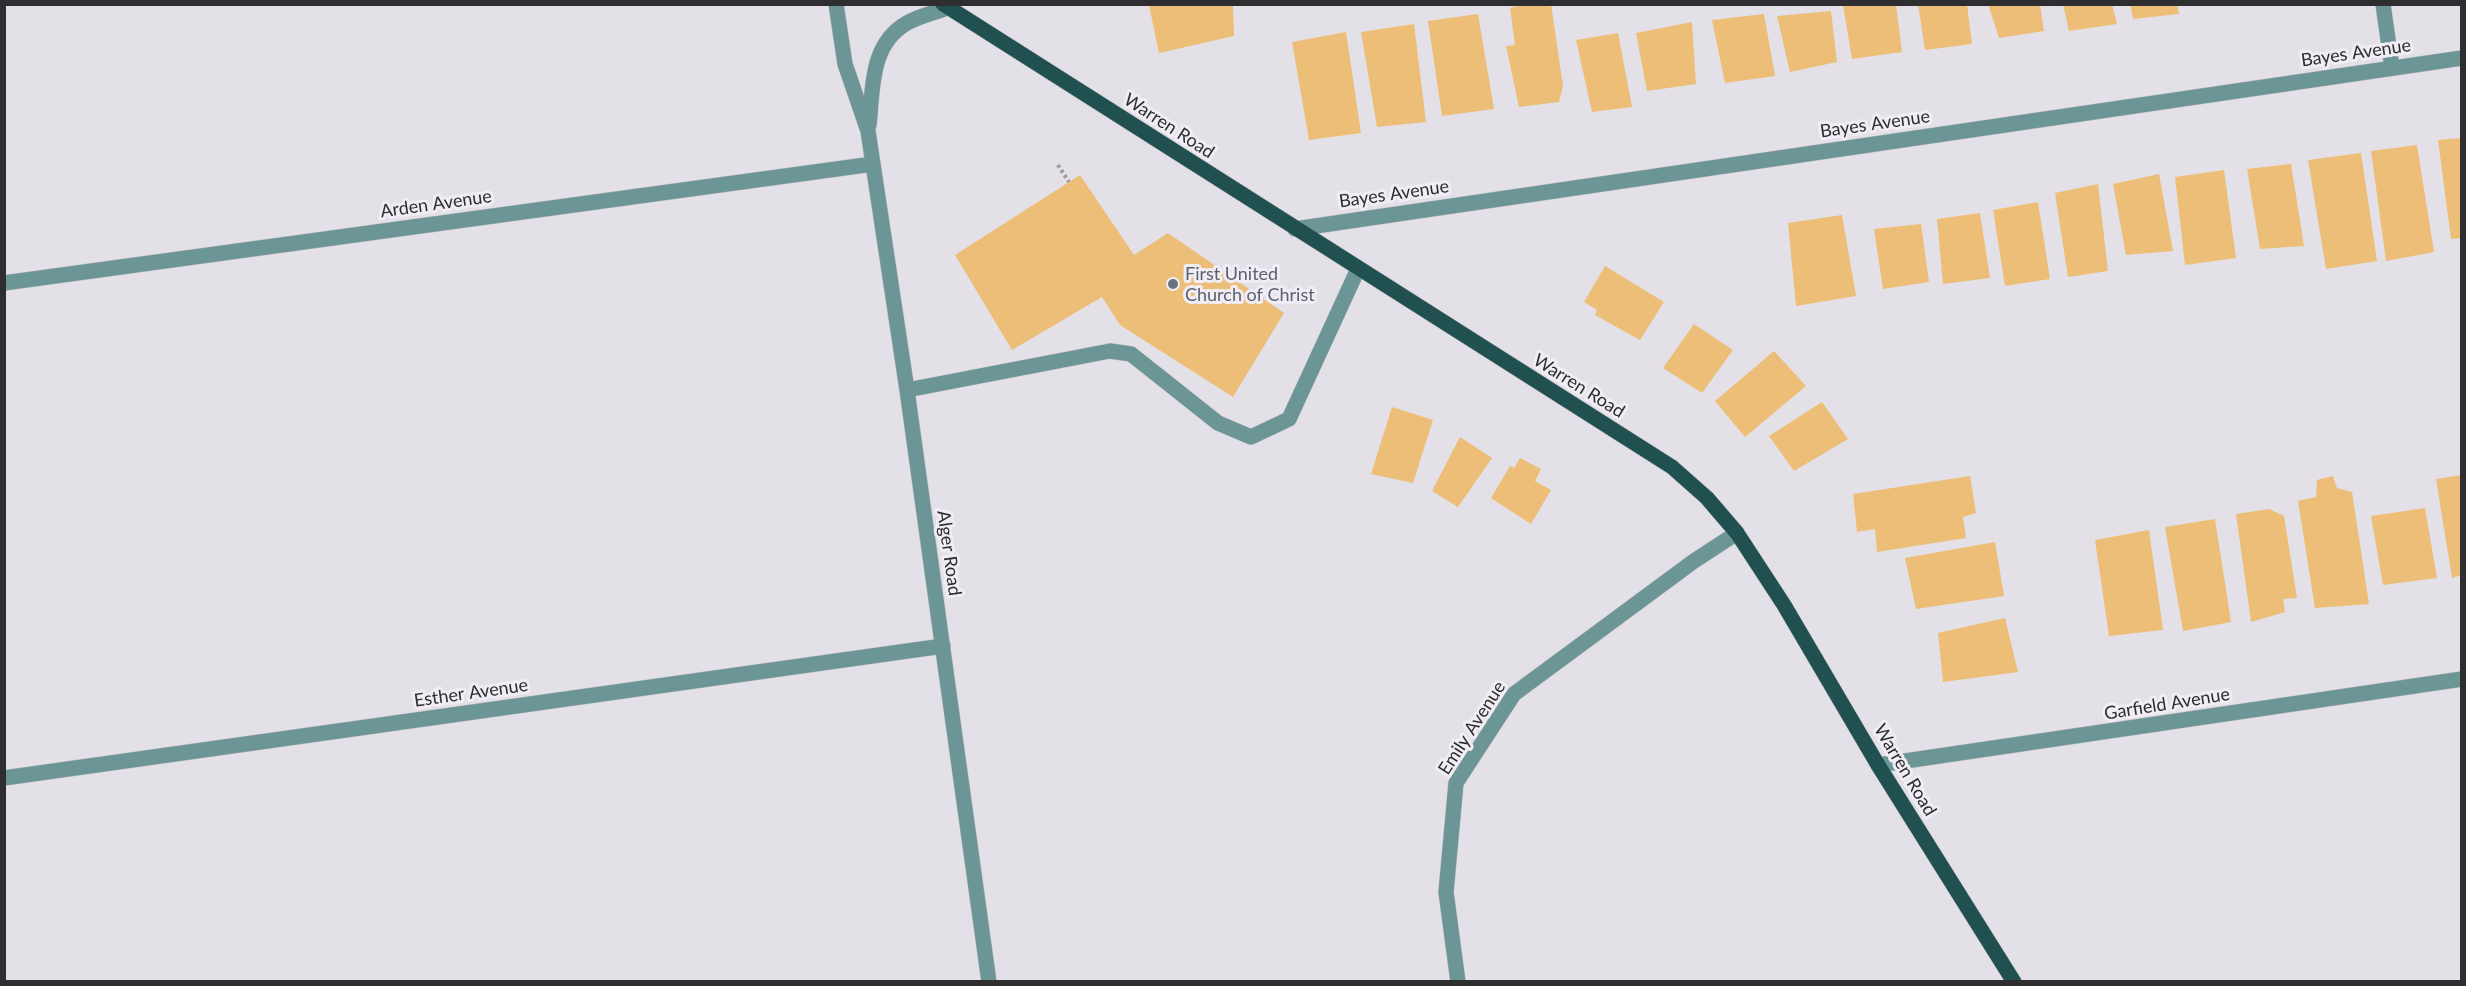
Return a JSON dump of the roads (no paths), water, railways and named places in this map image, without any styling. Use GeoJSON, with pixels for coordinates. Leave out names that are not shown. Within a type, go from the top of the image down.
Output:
{"type":"FeatureCollection","features":[{"type":"Feature","properties":{"kind":"main road","name":"Warren Road"},"geometry":{"type":"LineString","coordinates":[[945,6],[1672,467],[1707,498],[1737,533],[1784,605],[1878,765],[2014,981]]}},
{"type":"Feature","properties":{"kind":"street","name":"Alger Road"},"geometry":{"type":"LineString","coordinates":[[836,4],[845,64],[868,130],[907,390],[989,981]]}},
{"type":"Feature","properties":{"kind":"street"},"geometry":{"type":"LineString","coordinates":[[2384,4],[2392,68]]}},
{"type":"Feature","properties":{"kind":"street","name":"Alger Road"},"geometry":{"type":"LineString","coordinates":[[868,130],[876,64],[882,47],[891,34],[907,23],[945,6]]}},
{"type":"Feature","properties":{"kind":"street","name":"Bayes Avenue"},"geometry":{"type":"LineString","coordinates":[[1294,229],[2462,58]]}},
{"type":"Feature","properties":{"kind":"street","name":"Arden Avenue"},"geometry":{"type":"LineString","coordinates":[[4,283],[873,164]]}},
{"type":"Feature","properties":{"kind":"street"},"geometry":{"type":"LineString","coordinates":[[907,390],[1110,351],[1131,354],[1218,423],[1251,437],[1289,419],[1358,269]]}},
{"type":"Feature","properties":{"kind":"street","name":"Emily Avenue"},"geometry":{"type":"LineString","coordinates":[[1458,981],[1446,892],[1456,783],[1514,694],[1694,561],[1737,533]]}},
{"type":"Feature","properties":{"kind":"street","name":"Esther Avenue"},"geometry":{"type":"LineString","coordinates":[[4,778],[943,646]]}},
{"type":"Feature","properties":{"kind":"street","name":"Garfield Avenue"},"geometry":{"type":"LineString","coordinates":[[1878,765],[2462,679]]}},
{"type":"Feature","properties":{"kind":"place","name":"First United Church of Christ"},"geometry":{"type":"Point","coordinates":[1173,284]}}]}
